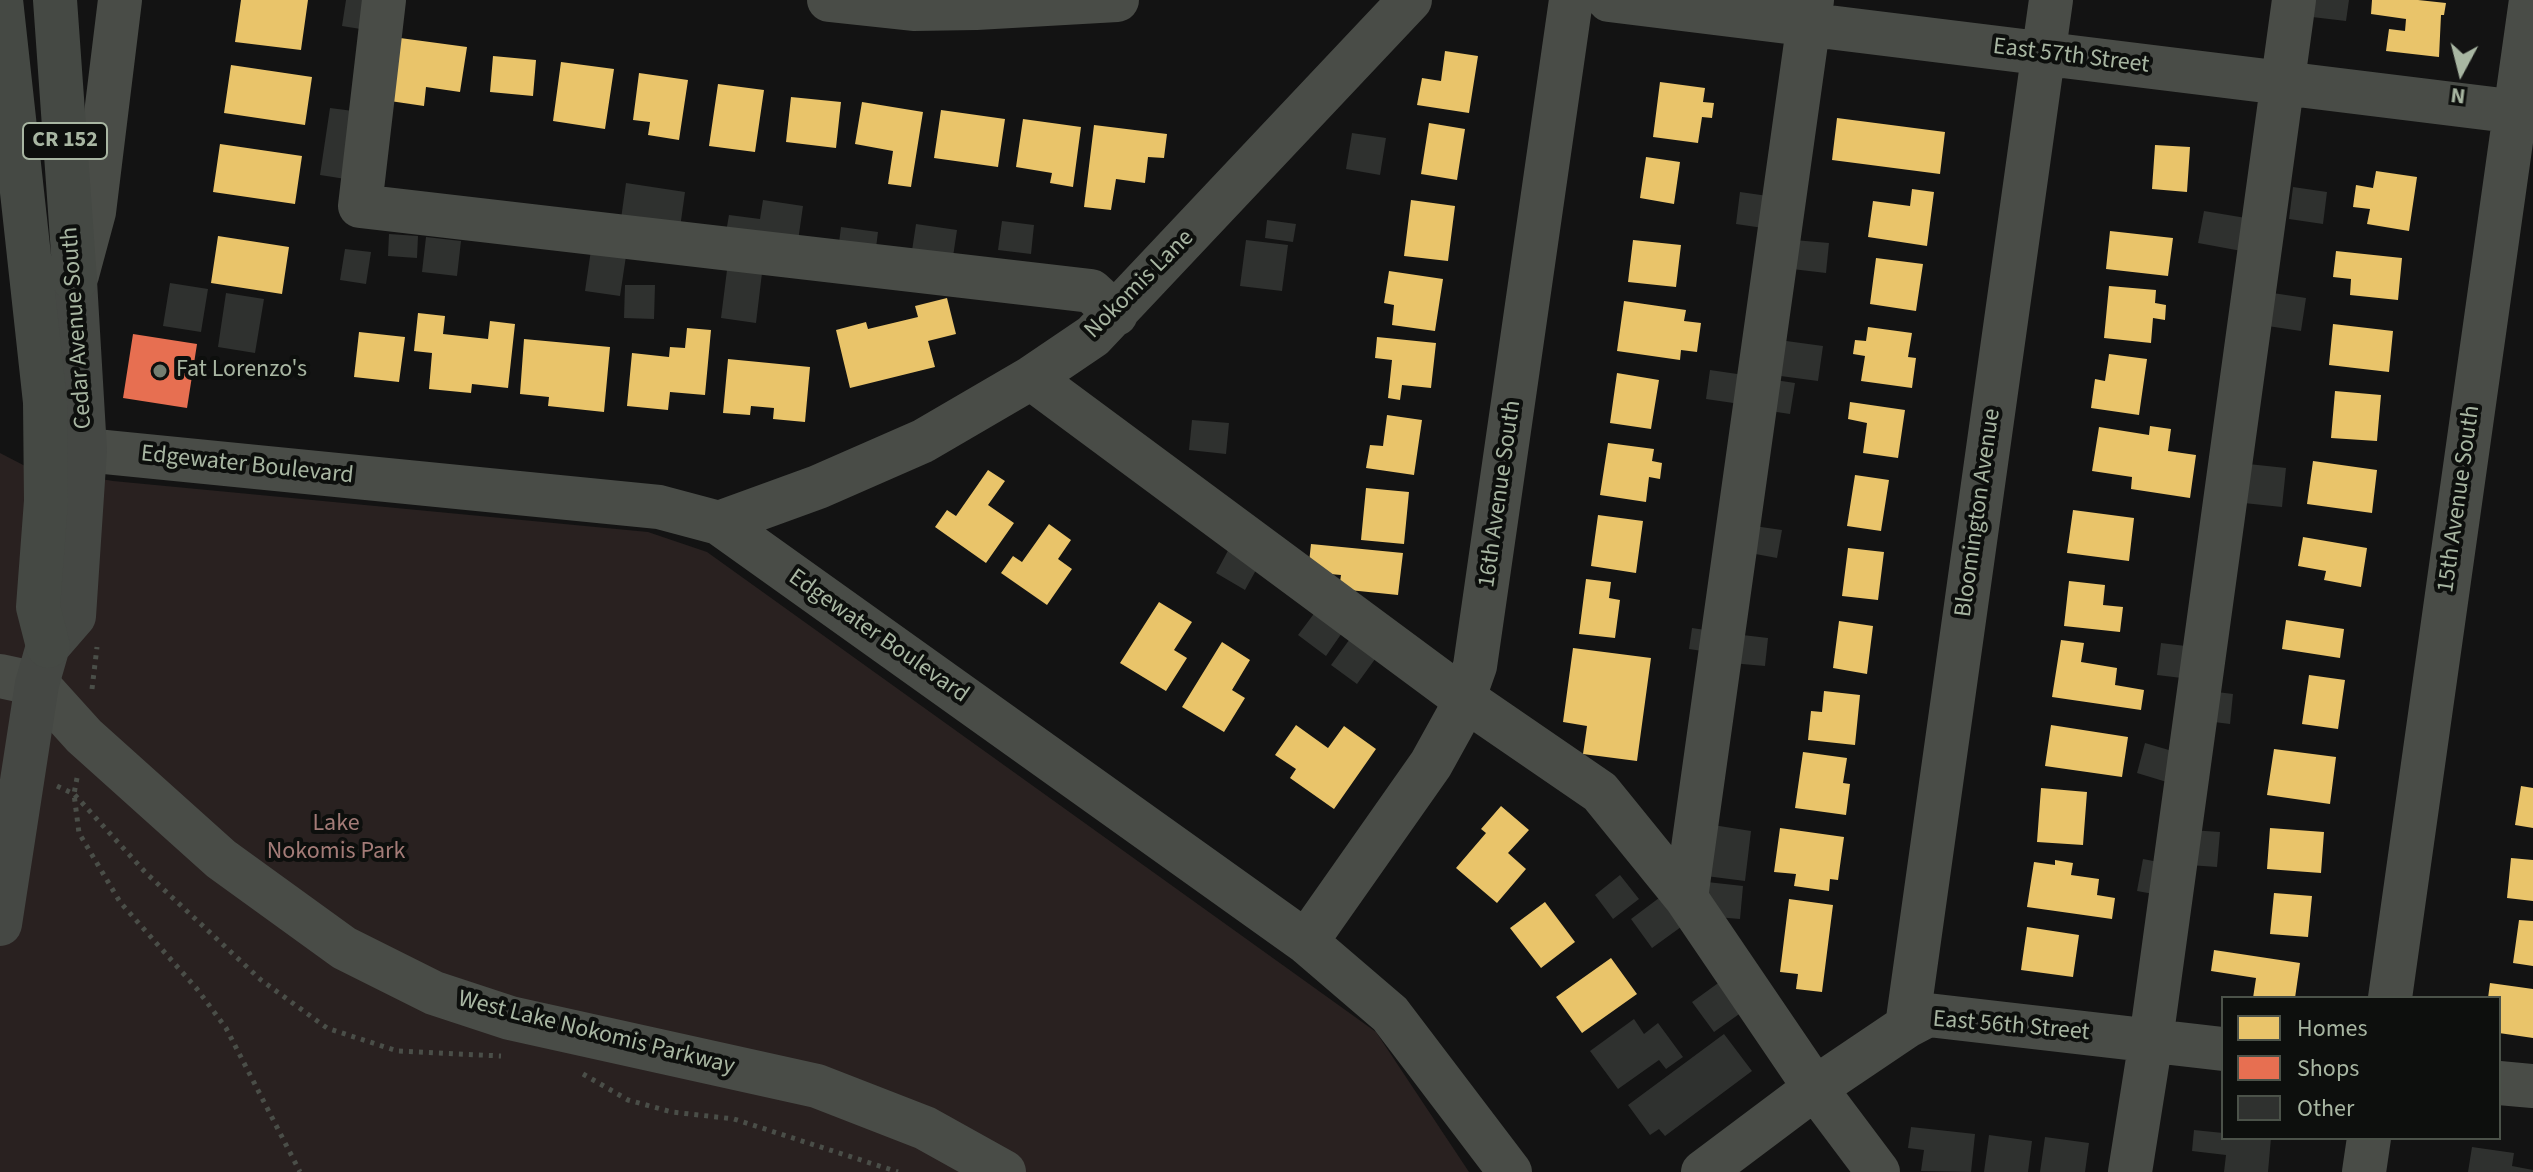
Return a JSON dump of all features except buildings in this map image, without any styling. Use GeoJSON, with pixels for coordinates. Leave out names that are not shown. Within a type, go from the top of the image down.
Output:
{"type":"FeatureCollection","features":[{"type":"Feature","properties":{"kind":"highway","name":"Cedar Avenue South"},"geometry":{"type":"LineString","coordinates":[[1,0],[45,402],[46,501],[38,607],[28,669]]}},
{"type":"Feature","properties":{"kind":"highway","name":"Cedar Avenue South"},"geometry":{"type":"LineString","coordinates":[[55,0],[75,281]]}},
{"type":"Feature","properties":{"kind":"main road","name":"Cedar Avenue South"},"geometry":{"type":"LineString","coordinates":[[0,924],[28,669],[74,616],[85,450],[75,281]]}},
{"type":"Feature","properties":{"kind":"street"},"geometry":{"type":"LineString","coordinates":[[75,281],[94,212],[120,0]]}},
{"type":"Feature","properties":{"kind":"street"},"geometry":{"type":"LineString","coordinates":[[384,0],[360,206],[1091,291],[1116,314]]}},
{"type":"Feature","properties":{"kind":"street"},"geometry":{"type":"LineString","coordinates":[[829,0],[913,9],[945,9],[1117,0]]}},
{"type":"Feature","properties":{"kind":"street","name":"Nokomis Lane"},"geometry":{"type":"LineString","coordinates":[[719,523],[818,487],[923,441],[1031,378],[1093,336],[1410,0]]}},
{"type":"Feature","properties":{"kind":"street","name":"16th Avenue South"},"geometry":{"type":"LineString","coordinates":[[1306,942],[1431,764],[1457,717],[1475,666],[1571,0]]}},
{"type":"Feature","properties":{"kind":"street","name":"East 57th Street"},"geometry":{"type":"LineString","coordinates":[[1609,0],[1811,12],[2044,54],[2524,113]]}},
{"type":"Feature","properties":{"kind":"street","name":"Bloomington Avenue"},"geometry":{"type":"LineString","coordinates":[[1907,1026],[2051,0]]}},
{"type":"Feature","properties":{"kind":"street"},"geometry":{"type":"LineString","coordinates":[[2130,1172],[2151,1040],[2294,0]]}},
{"type":"Feature","properties":{"kind":"street","name":"15th Avenue South"},"geometry":{"type":"LineString","coordinates":[[2390,996],[2524,113],[2531,0]]}},
{"type":"Feature","properties":{"kind":"street"},"geometry":{"type":"LineString","coordinates":[[1686,898],[1811,12]]}},
{"type":"Feature","properties":{"kind":"street"},"geometry":{"type":"LineString","coordinates":[[1031,378],[1463,698],[1600,792],[1686,898],[1815,1088],[1878,1172]]}},
{"type":"Feature","properties":{"kind":"street","name":"Edgewater Boulevard"},"geometry":{"type":"LineString","coordinates":[[85,450],[659,507],[719,523],[1306,942],[1390,1014],[1510,1172]]}},
{"type":"Feature","properties":{"kind":"street","name":"West Lake Nokomis Parkway"},"geometry":{"type":"LineString","coordinates":[[28,669],[84,736],[221,859],[344,948],[434,993],[510,1018],[817,1086],[925,1128],[1004,1172]]}},
{"type":"Feature","properties":{"kind":"street","name":"East 56th Street"},"geometry":{"type":"LineString","coordinates":[[1703,1172],[1815,1088],[1928,1015],[2221,1049]]}},
{"type":"Feature","properties":{"kind":"street"},"geometry":{"type":"LineString","coordinates":[[2501,1083],[2533,1086]]}},
{"type":"Feature","properties":{"kind":"street"},"geometry":{"type":"LineString","coordinates":[[2364,1172],[2369,1140]]}},
{"type":"Feature","properties":{"kind":"path"},"geometry":{"type":"LineString","coordinates":[[300,1172],[226,1028],[197,989],[120,902],[79,833],[74,794],[146,873],[261,980],[327,1028],[397,1051],[514,1056]]}},
{"type":"Feature","properties":{"kind":"path"},"geometry":{"type":"LineString","coordinates":[[578,1072],[628,1100],[672,1112],[734,1119],[898,1172]]}},
{"type":"Feature","properties":{"kind":"green space","name":"Lake Nokomis Park"},"geometry":{"type":"Polygon","coordinates":[[[0,453],[27,467],[113,481],[648,532],[707,552],[1376,1032],[1469,1172],[0,1172],[0,453]]]}},
{"type":"Feature","properties":{"kind":"place","name":"Fat Lorenzo's"},"geometry":{"type":"Point","coordinates":[160,371]}}]}
